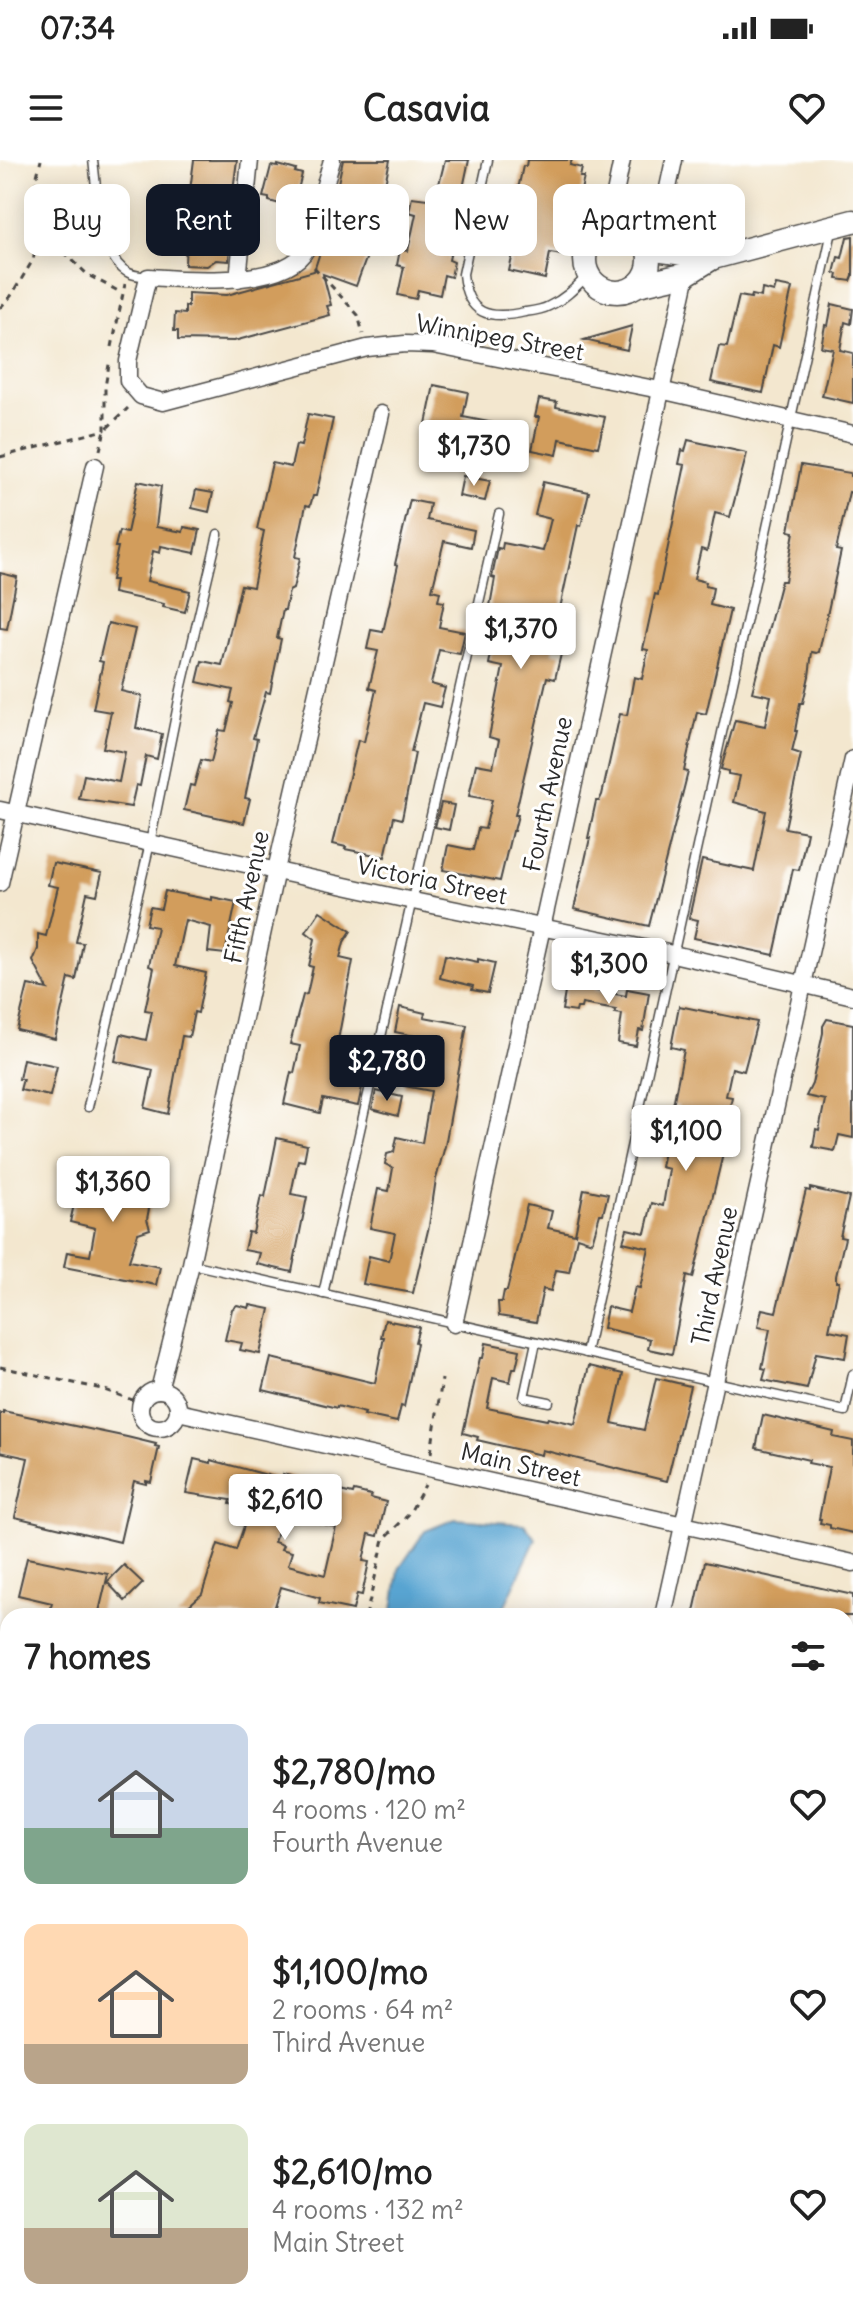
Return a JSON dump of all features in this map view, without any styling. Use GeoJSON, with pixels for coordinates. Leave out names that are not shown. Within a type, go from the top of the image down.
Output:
{"type":"FeatureCollection","features":[{"type":"Feature","properties":{"kind":"street"},"geometry":{"type":"LineString","coordinates":[[238,279],[250,160]]}},
{"type":"Feature","properties":{"kind":"street"},"geometry":{"type":"LineString","coordinates":[[325,184],[332,160]]}},
{"type":"Feature","properties":{"kind":"street"},"geometry":{"type":"LineString","coordinates":[[617,184],[622,160]]}},
{"type":"Feature","properties":{"kind":"street"},"geometry":{"type":"LineString","coordinates":[[669,184],[674,160]]}},
{"type":"Feature","properties":{"kind":"street"},"geometry":{"type":"LineString","coordinates":[[586,256],[588,275],[601,289],[611,292],[629,290],[638,285],[687,274],[713,258],[843,224]]}},
{"type":"Feature","properties":{"kind":"street"},"geometry":{"type":"LineString","coordinates":[[141,396],[128,381],[128,361],[148,277],[204,281],[238,279],[286,267],[303,256]]}},
{"type":"Feature","properties":{"kind":"street"},"geometry":{"type":"LineString","coordinates":[[638,285],[649,269],[648,256]]}},
{"type":"Feature","properties":{"kind":"street"},"geometry":{"type":"LineString","coordinates":[[701,256],[713,258]]}},
{"type":"Feature","properties":{"kind":"street","name":"Fourth Avenue"},"geometry":{"type":"LineString","coordinates":[[454,1324],[687,274]]}},
{"type":"Feature","properties":{"kind":"street","name":"Winnipeg Street"},"geometry":{"type":"LineString","coordinates":[[141,396],[163,402],[367,348],[433,345],[660,390],[853,434]]}},
{"type":"Feature","properties":{"kind":"street","name":"Fifth Avenue"},"geometry":{"type":"LineString","coordinates":[[159,1390],[191,1264],[276,870],[381,414]]}},
{"type":"Feature","properties":{"kind":"street"},"geometry":{"type":"LineString","coordinates":[[0,883],[8,811],[95,466]]}},
{"type":"Feature","properties":{"kind":"street","name":"Third Avenue"},"geometry":{"type":"LineString","coordinates":[[665,1608],[853,759]]}},
{"type":"Feature","properties":{"kind":"street","name":"Victoria Street"},"geometry":{"type":"LineString","coordinates":[[8,811],[413,901],[673,954],[853,996]]}},
{"type":"Feature","properties":{"kind":"street"},"geometry":{"type":"LineString","coordinates":[[159,1390],[171,1394],[178,1412],[166,1427],[154,1428],[144,1421],[141,1403],[148,1393],[159,1390]]}},
{"type":"Feature","properties":{"kind":"street","name":"Main Street"},"geometry":{"type":"LineString","coordinates":[[178,1412],[853,1563]]}},
{"type":"Feature","properties":{"kind":"lane"},"geometry":{"type":"LineString","coordinates":[[93,160],[104,234],[115,261],[131,275],[148,277]]}},
{"type":"Feature","properties":{"kind":"lane"},"geometry":{"type":"LineString","coordinates":[[488,160],[463,274],[470,300],[480,310],[494,316],[519,314],[547,308],[569,295],[588,275]]}},
{"type":"Feature","properties":{"kind":"lane"},"geometry":{"type":"LineString","coordinates":[[586,1353],[791,420],[843,224]]}},
{"type":"Feature","properties":{"kind":"lane"},"geometry":{"type":"LineString","coordinates":[[323,1294],[499,514]]}},
{"type":"Feature","properties":{"kind":"lane"},"geometry":{"type":"LineString","coordinates":[[88,1107],[218,534]]}},
{"type":"Feature","properties":{"kind":"lane"},"geometry":{"type":"LineString","coordinates":[[191,1264],[845,1411],[853,1374]]}},
{"type":"Feature","properties":{"kind":"lane"},"geometry":{"type":"LineString","coordinates":[[536,1342],[524,1397],[549,1402]]}},
{"type":"Feature","properties":{"kind":"path"},"geometry":{"type":"LineString","coordinates":[[36,184],[41,160]]}},
{"type":"Feature","properties":{"kind":"path"},"geometry":{"type":"LineString","coordinates":[[0,308],[11,296],[34,256]]}},
{"type":"Feature","properties":{"kind":"path"},"geometry":{"type":"LineString","coordinates":[[68,256],[88,275],[123,294]]}},
{"type":"Feature","properties":{"kind":"path"},"geometry":{"type":"LineString","coordinates":[[303,256],[358,315],[367,348]]}},
{"type":"Feature","properties":{"kind":"path"},"geometry":{"type":"LineString","coordinates":[[0,457],[105,430],[141,396]]}},
{"type":"Feature","properties":{"kind":"path"},"geometry":{"type":"LineString","coordinates":[[95,466],[105,430]]}},
{"type":"Feature","properties":{"kind":"path"},"geometry":{"type":"LineString","coordinates":[[0,1367],[102,1389],[141,1403]]}},
{"type":"Feature","properties":{"kind":"path"},"geometry":{"type":"LineString","coordinates":[[431,1457],[442,1379]]}},
{"type":"Feature","properties":{"kind":"path"},"geometry":{"type":"LineString","coordinates":[[368,1608],[384,1539],[409,1514],[426,1479]]}},
{"type":"Feature","properties":{"kind":"water"},"geometry":{"type":"Polygon","coordinates":[[[455,1519],[524,1524],[536,1539],[504,1608],[393,1608],[399,1569],[425,1531],[455,1519]]]}},
{"type":"Feature","properties":{"kind":"building"},"geometry":{"type":"Polygon","coordinates":[[[194,160],[237,160],[234,184],[191,184],[194,160]]]}},
{"type":"Feature","properties":{"kind":"building"},"geometry":{"type":"Polygon","coordinates":[[[343,160],[390,160],[385,184],[338,184],[343,160]]]}},
{"type":"Feature","properties":{"kind":"building"},"geometry":{"type":"Polygon","coordinates":[[[445,160],[469,160],[464,184],[439,184],[445,160]]]}},
{"type":"Feature","properties":{"kind":"building"},"geometry":{"type":"Polygon","coordinates":[[[527,160],[572,160],[570,165],[582,168],[580,177],[584,177],[582,184],[553,184],[553,254],[550,253],[545,279],[509,271],[512,256],[537,256],[537,184],[519,184],[523,166],[526,166],[527,160]]]}},
{"type":"Feature","properties":{"kind":"building"},"geometry":{"type":"Polygon","coordinates":[[[271,166],[302,174],[299,184],[276,184],[276,203],[263,197],[271,166]]]}},
{"type":"Feature","properties":{"kind":"building"},"geometry":{"type":"Polygon","coordinates":[[[412,197],[425,199],[425,256],[450,256],[449,260],[454,262],[451,277],[444,275],[440,295],[418,290],[416,299],[398,295],[404,267],[397,265],[399,256],[409,256],[416,214],[409,212],[412,197]]]}},
{"type":"Feature","properties":{"kind":"building"},"geometry":{"type":"Polygon","coordinates":[[[853,236],[853,276],[851,281],[837,279],[838,274],[834,273],[838,257],[842,258],[847,237],[853,236]]]}},
{"type":"Feature","properties":{"kind":"building"},"geometry":{"type":"Polygon","coordinates":[[[185,256],[229,256],[229,261],[216,260],[207,266],[185,265],[185,256]]]}},
{"type":"Feature","properties":{"kind":"building"},"geometry":{"type":"Polygon","coordinates":[[[319,256],[367,256],[356,286],[323,274],[331,305],[327,306],[330,315],[234,341],[178,340],[178,331],[174,331],[175,313],[185,314],[188,293],[227,295],[314,271],[319,256]]]}},
{"type":"Feature","properties":{"kind":"building"},"geometry":{"type":"Polygon","coordinates":[[[776,285],[792,288],[779,347],[773,345],[763,393],[711,382],[719,346],[727,347],[739,296],[761,297],[762,289],[774,292],[776,285]]]}},
{"type":"Feature","properties":{"kind":"building"},"geometry":{"type":"Polygon","coordinates":[[[832,304],[853,309],[851,324],[845,322],[840,350],[853,353],[853,403],[822,396],[833,349],[821,347],[832,304]]]}},
{"type":"Feature","properties":{"kind":"building"},"geometry":{"type":"Polygon","coordinates":[[[632,326],[627,350],[584,340],[632,326]]]}},
{"type":"Feature","properties":{"kind":"building"},"geometry":{"type":"Polygon","coordinates":[[[434,385],[468,392],[463,417],[499,424],[494,445],[425,429],[434,385]]]}},
{"type":"Feature","properties":{"kind":"building"},"geometry":{"type":"Polygon","coordinates":[[[539,399],[557,402],[556,407],[605,417],[598,447],[560,439],[557,455],[532,450],[539,417],[535,417],[539,399]]]}},
{"type":"Feature","properties":{"kind":"building"},"geometry":{"type":"Polygon","coordinates":[[[308,414],[333,419],[316,496],[313,496],[310,506],[306,505],[295,557],[300,558],[293,589],[289,591],[283,610],[277,638],[281,639],[270,693],[266,692],[253,738],[257,739],[245,798],[250,799],[244,823],[184,810],[201,760],[211,762],[219,730],[226,731],[233,703],[230,702],[233,690],[197,682],[202,661],[222,665],[241,585],[253,587],[264,531],[257,529],[272,463],[291,467],[296,445],[301,446],[308,414]]]}},
{"type":"Feature","properties":{"kind":"building"},"geometry":{"type":"Polygon","coordinates":[[[688,440],[747,453],[730,517],[715,513],[707,551],[701,549],[694,579],[706,582],[705,586],[713,588],[710,605],[730,610],[706,714],[697,712],[684,771],[688,772],[649,926],[574,909],[596,801],[602,795],[620,714],[627,715],[634,677],[642,679],[648,650],[643,649],[655,594],[658,595],[685,465],[679,464],[682,450],[685,451],[688,440]]]}},
{"type":"Feature","properties":{"kind":"building"},"geometry":{"type":"Polygon","coordinates":[[[801,465],[850,473],[853,476],[853,493],[849,492],[836,550],[841,551],[819,652],[812,652],[795,731],[792,751],[801,754],[785,828],[807,832],[799,870],[793,869],[774,955],[694,938],[698,920],[689,918],[702,860],[754,871],[766,811],[734,802],[740,776],[721,769],[735,720],[765,726],[771,696],[752,692],[781,581],[785,581],[794,532],[789,531],[801,465]]]}},
{"type":"Feature","properties":{"kind":"building"},"geometry":{"type":"Polygon","coordinates":[[[463,476],[490,481],[485,501],[459,496],[463,476]]]}},
{"type":"Feature","properties":{"kind":"building"},"geometry":{"type":"Polygon","coordinates":[[[138,481],[161,486],[156,527],[183,532],[184,527],[200,530],[195,553],[161,546],[160,553],[153,551],[147,581],[190,591],[185,612],[113,593],[115,580],[111,580],[118,547],[115,547],[119,531],[127,533],[138,481]]]}},
{"type":"Feature","properties":{"kind":"building"},"geometry":{"type":"Polygon","coordinates":[[[543,482],[589,492],[581,526],[578,525],[552,652],[561,654],[555,679],[547,677],[515,815],[518,815],[500,881],[443,870],[448,845],[473,850],[478,828],[485,829],[492,800],[469,796],[476,764],[493,767],[499,740],[489,737],[503,667],[489,664],[493,644],[498,645],[506,610],[490,606],[495,578],[492,577],[498,548],[502,549],[503,543],[543,551],[551,519],[535,515],[543,482]]]}},
{"type":"Feature","properties":{"kind":"building"},"geometry":{"type":"Polygon","coordinates":[[[196,490],[213,493],[209,512],[192,508],[196,490]]]}},
{"type":"Feature","properties":{"kind":"building"},"geometry":{"type":"Polygon","coordinates":[[[410,500],[430,504],[427,520],[474,530],[471,547],[444,541],[432,590],[440,592],[438,601],[444,602],[439,627],[465,632],[460,654],[439,650],[431,684],[445,688],[440,707],[423,703],[411,752],[415,753],[402,819],[394,817],[385,857],[333,844],[358,740],[364,742],[376,690],[369,688],[378,651],[367,649],[371,630],[383,632],[410,500]]]}},
{"type":"Feature","properties":{"kind":"building"},"geometry":{"type":"Polygon","coordinates":[[[0,573],[17,577],[7,629],[0,628],[0,573]]]}},
{"type":"Feature","properties":{"kind":"building"},"geometry":{"type":"Polygon","coordinates":[[[108,623],[135,629],[121,691],[142,696],[136,728],[162,734],[157,759],[146,756],[140,786],[136,785],[131,807],[79,799],[84,775],[119,782],[125,752],[103,748],[111,712],[93,709],[108,623]]]}},
{"type":"Feature","properties":{"kind":"building"},"geometry":{"type":"Polygon","coordinates":[[[441,803],[454,805],[449,830],[435,827],[441,803]]]}},
{"type":"Feature","properties":{"kind":"building"},"geometry":{"type":"Polygon","coordinates":[[[53,863],[102,873],[97,895],[87,893],[76,942],[83,943],[76,980],[69,978],[55,1039],[17,1030],[28,985],[48,989],[33,961],[38,949],[38,934],[46,936],[58,887],[48,885],[53,863]]]}},
{"type":"Feature","properties":{"kind":"building"},"geometry":{"type":"Polygon","coordinates":[[[165,891],[236,902],[225,954],[208,952],[211,927],[185,920],[175,966],[206,973],[198,1013],[194,1012],[189,1037],[182,1036],[168,1114],[145,1108],[153,1070],[115,1061],[121,1034],[146,1040],[152,1011],[145,1010],[154,968],[149,966],[157,927],[146,925],[150,907],[161,909],[165,891]]]}},
{"type":"Feature","properties":{"kind":"building"},"geometry":{"type":"Polygon","coordinates":[[[320,911],[351,931],[340,958],[353,961],[338,1040],[363,1045],[355,1084],[362,1087],[358,1106],[323,1099],[320,1113],[284,1104],[300,1046],[290,1044],[313,967],[309,966],[315,939],[306,932],[320,911]]]}},
{"type":"Feature","properties":{"kind":"building"},"geometry":{"type":"Polygon","coordinates":[[[445,955],[495,963],[488,993],[440,978],[445,955]]]}},
{"type":"Feature","properties":{"kind":"building"},"geometry":{"type":"Polygon","coordinates":[[[568,975],[596,980],[594,990],[626,996],[627,989],[649,993],[643,1031],[639,1030],[636,1046],[618,1043],[622,1014],[615,1013],[616,1010],[582,1004],[576,1012],[562,1010],[568,975]]]}},
{"type":"Feature","properties":{"kind":"building"},"geometry":{"type":"Polygon","coordinates":[[[679,1006],[757,1022],[744,1071],[732,1068],[726,1096],[732,1097],[724,1133],[731,1134],[727,1155],[723,1154],[693,1278],[687,1276],[672,1354],[648,1349],[650,1339],[603,1328],[607,1307],[629,1312],[635,1287],[640,1288],[649,1248],[623,1242],[627,1229],[645,1233],[652,1203],[663,1206],[669,1169],[661,1167],[664,1151],[669,1152],[678,1106],[673,1105],[684,1050],[671,1047],[679,1006]]]}},
{"type":"Feature","properties":{"kind":"building"},"geometry":{"type":"Polygon","coordinates":[[[400,1007],[425,1013],[424,1017],[467,1025],[429,1226],[413,1293],[363,1284],[369,1256],[389,1261],[395,1233],[370,1228],[378,1189],[389,1191],[393,1168],[385,1164],[387,1154],[394,1152],[397,1137],[422,1143],[431,1091],[404,1086],[415,1036],[395,1032],[400,1007]]]}},
{"type":"Feature","properties":{"kind":"building"},"geometry":{"type":"Polygon","coordinates":[[[827,1019],[853,1024],[853,1138],[839,1135],[835,1151],[813,1147],[825,1100],[806,1096],[812,1084],[827,1019]]]}},
{"type":"Feature","properties":{"kind":"building"},"geometry":{"type":"Polygon","coordinates":[[[23,1059],[57,1066],[50,1096],[20,1090],[23,1059]]]}},
{"type":"Feature","properties":{"kind":"building"},"geometry":{"type":"Polygon","coordinates":[[[376,1091],[402,1097],[398,1116],[372,1109],[376,1091]]]}},
{"type":"Feature","properties":{"kind":"building"},"geometry":{"type":"Polygon","coordinates":[[[277,1138],[307,1145],[304,1161],[298,1160],[291,1194],[307,1197],[292,1272],[257,1264],[260,1253],[244,1250],[248,1232],[253,1233],[261,1196],[265,1197],[277,1138]]]}},
{"type":"Feature","properties":{"kind":"building"},"geometry":{"type":"Polygon","coordinates":[[[83,1166],[144,1180],[149,1175],[160,1186],[152,1193],[147,1219],[150,1229],[138,1233],[129,1261],[160,1267],[156,1285],[64,1267],[67,1252],[90,1256],[95,1228],[70,1222],[83,1166]]]}},
{"type":"Feature","properties":{"kind":"building"},"geometry":{"type":"Polygon","coordinates":[[[810,1188],[849,1197],[840,1237],[845,1238],[829,1330],[849,1334],[845,1358],[816,1353],[807,1389],[763,1380],[766,1369],[762,1368],[770,1329],[758,1327],[762,1309],[776,1312],[806,1190],[810,1191],[810,1188]]]}},
{"type":"Feature","properties":{"kind":"building"},"geometry":{"type":"Polygon","coordinates":[[[584,1189],[608,1194],[592,1242],[577,1237],[569,1272],[556,1270],[551,1291],[543,1289],[536,1322],[499,1316],[498,1302],[502,1302],[504,1291],[507,1291],[527,1205],[552,1211],[548,1228],[575,1234],[584,1189]]]}},
{"type":"Feature","properties":{"kind":"building"},"geometry":{"type":"Polygon","coordinates":[[[237,1305],[270,1309],[260,1354],[240,1350],[242,1343],[225,1340],[232,1309],[237,1305]]]}},
{"type":"Feature","properties":{"kind":"building"},"geometry":{"type":"Polygon","coordinates":[[[385,1320],[419,1327],[404,1407],[401,1406],[397,1422],[263,1390],[271,1358],[375,1383],[385,1320]]]}},
{"type":"Feature","properties":{"kind":"building"},"geometry":{"type":"Polygon","coordinates":[[[486,1343],[520,1350],[510,1382],[493,1378],[487,1408],[575,1424],[589,1366],[623,1374],[612,1423],[644,1430],[656,1378],[690,1386],[667,1481],[542,1450],[541,1455],[477,1440],[478,1437],[463,1433],[486,1343]]]}},
{"type":"Feature","properties":{"kind":"building"},"geometry":{"type":"Polygon","coordinates":[[[3,1411],[127,1437],[159,1447],[151,1482],[134,1481],[120,1542],[15,1517],[28,1458],[0,1452],[0,1413],[3,1411]]]}},
{"type":"Feature","properties":{"kind":"building"},"geometry":{"type":"Polygon","coordinates":[[[763,1415],[834,1432],[833,1437],[853,1441],[853,1533],[820,1523],[829,1467],[756,1448],[763,1415]]]}},
{"type":"Feature","properties":{"kind":"building"},"geometry":{"type":"Polygon","coordinates":[[[194,1459],[211,1463],[211,1460],[282,1479],[283,1474],[314,1482],[313,1485],[371,1495],[370,1498],[386,1502],[378,1536],[369,1534],[363,1561],[369,1562],[362,1595],[357,1594],[354,1608],[319,1603],[320,1598],[281,1587],[274,1608],[186,1608],[202,1594],[218,1544],[236,1550],[250,1508],[230,1504],[231,1500],[186,1493],[194,1459]],[[284,1515],[274,1542],[283,1545],[281,1549],[292,1552],[288,1565],[325,1575],[336,1527],[284,1515]]]}},
{"type":"Feature","properties":{"kind":"building"},"geometry":{"type":"Polygon","coordinates":[[[27,1558],[108,1574],[100,1608],[51,1608],[52,1603],[18,1595],[27,1558]]]}},
{"type":"Feature","properties":{"kind":"building"},"geometry":{"type":"Polygon","coordinates":[[[705,1562],[853,1595],[853,1608],[695,1608],[705,1562]]]}},
{"type":"Feature","properties":{"kind":"building"},"geometry":{"type":"Polygon","coordinates":[[[124,1565],[143,1583],[125,1601],[107,1582],[124,1565]]]}}]}
